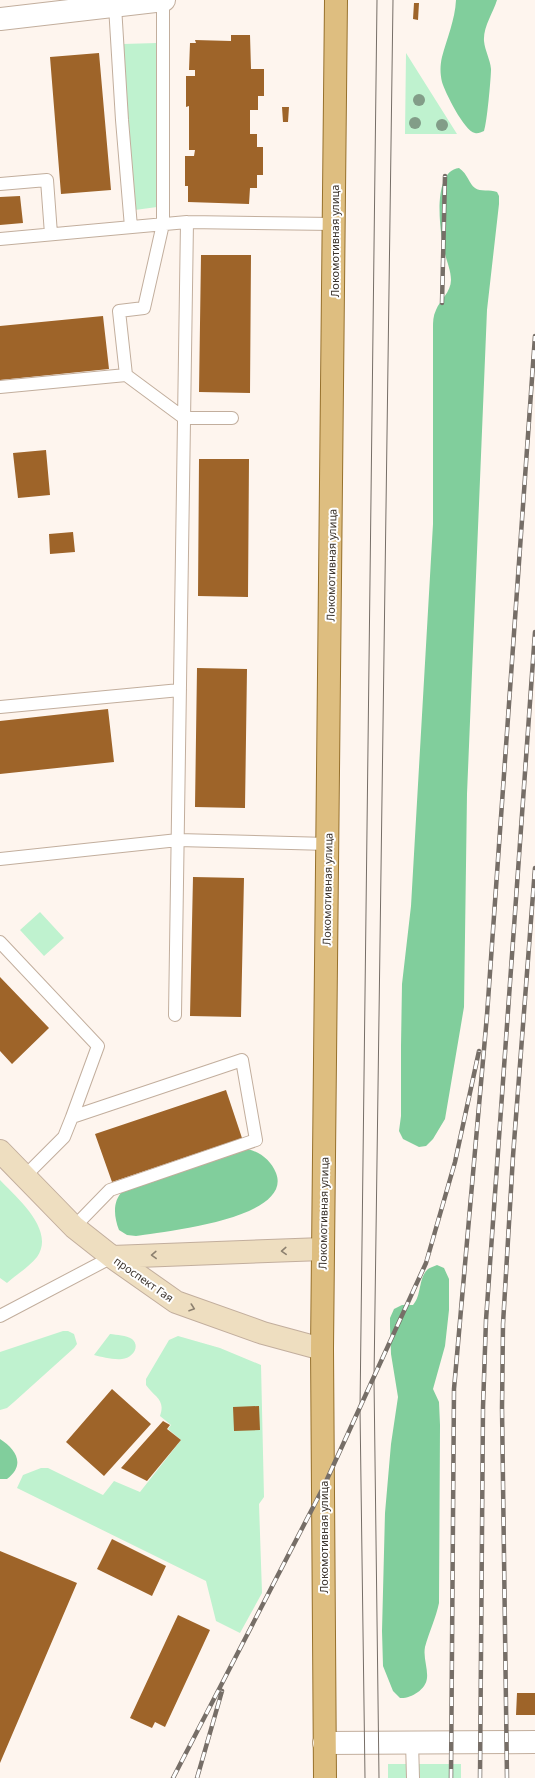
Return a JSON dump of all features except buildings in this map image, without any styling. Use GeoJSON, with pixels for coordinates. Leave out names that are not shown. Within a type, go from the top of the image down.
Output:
{"type":"FeatureCollection","features":[{"type":"Feature","properties":{"kind":"main road","name":"Локомотивная улица"},"geometry":{"type":"LineString","coordinates":[[325,1778],[322,1349],[336,0]]}},
{"type":"Feature","properties":{"kind":"main road","name":"проспект Гая"},"geometry":{"type":"LineString","coordinates":[[0,1151],[74,1227],[112,1257],[176,1302],[263,1333],[322,1349]]}},
{"type":"Feature","properties":{"kind":"main road"},"geometry":{"type":"LineString","coordinates":[[112,1257],[323,1249]]}},
{"type":"Feature","properties":{"kind":"street"},"geometry":{"type":"LineString","coordinates":[[0,19],[48,7],[115,6],[164,0]]}},
{"type":"Feature","properties":{"kind":"street"},"geometry":{"type":"LineString","coordinates":[[324,1743],[535,1742]]}},
{"type":"Feature","properties":{"kind":"lane"},"geometry":{"type":"LineString","coordinates":[[126,375],[119,311],[144,308],[163,224],[164,0]]}},
{"type":"Feature","properties":{"kind":"lane"},"geometry":{"type":"LineString","coordinates":[[115,6],[122,120],[131,227]]}},
{"type":"Feature","properties":{"kind":"lane"},"geometry":{"type":"LineString","coordinates":[[0,184],[47,180],[52,234]]}},
{"type":"Feature","properties":{"kind":"lane"},"geometry":{"type":"LineString","coordinates":[[175,1014],[187,222]]}},
{"type":"Feature","properties":{"kind":"lane"},"geometry":{"type":"LineString","coordinates":[[0,239],[187,222],[334,224]]}},
{"type":"Feature","properties":{"kind":"lane"},"geometry":{"type":"LineString","coordinates":[[0,387],[126,375],[184,418],[232,418]]}},
{"type":"Feature","properties":{"kind":"lane"},"geometry":{"type":"LineString","coordinates":[[0,707],[180,690]]}},
{"type":"Feature","properties":{"kind":"lane"},"geometry":{"type":"LineString","coordinates":[[0,859],[178,840],[328,844]]}},
{"type":"Feature","properties":{"kind":"lane"},"geometry":{"type":"LineString","coordinates":[[0,942],[98,1046],[64,1137],[24,1176]]}},
{"type":"Feature","properties":{"kind":"lane"},"geometry":{"type":"LineString","coordinates":[[72,1117],[242,1060],[256,1140],[110,1190],[74,1227]]}},
{"type":"Feature","properties":{"kind":"lane"},"geometry":{"type":"LineString","coordinates":[[0,1316],[112,1257]]}},
{"type":"Feature","properties":{"kind":"lane"},"geometry":{"type":"LineString","coordinates":[[412,1742],[413,1778]]}},
{"type":"Feature","properties":{"kind":"green space"},"geometry":{"type":"Polygon","coordinates":[[[456,0],[497,0],[484,36],[491,74],[484,131],[478,133],[471,131],[461,119],[447,94],[441,79],[441,60],[452,22],[456,0]]]}},
{"type":"Feature","properties":{"kind":"green space"},"geometry":{"type":"Polygon","coordinates":[[[157,43],[157,207],[135,210],[123,44],[157,43]]]}},
{"type":"Feature","properties":{"kind":"green space"},"geometry":{"type":"Polygon","coordinates":[[[406,53],[457,134],[405,134],[406,53]]]}},
{"type":"Feature","properties":{"kind":"green space"},"geometry":{"type":"Polygon","coordinates":[[[459,168],[475,188],[497,192],[499,196],[499,204],[487,310],[467,794],[464,1007],[445,1119],[433,1139],[426,1146],[419,1147],[403,1139],[399,1131],[401,1116],[402,984],[411,906],[433,524],[433,321],[435,312],[451,284],[441,233],[440,205],[444,180],[450,172],[459,168]]]}},
{"type":"Feature","properties":{"kind":"green space"},"geometry":{"type":"Polygon","coordinates":[[[40,912],[64,938],[44,956],[20,930],[40,912]]]}},
{"type":"Feature","properties":{"kind":"green space"},"geometry":{"type":"Polygon","coordinates":[[[247,1149],[257,1152],[265,1158],[276,1173],[276,1189],[265,1202],[246,1212],[222,1220],[171,1231],[136,1236],[127,1235],[119,1230],[115,1209],[117,1199],[123,1191],[247,1149]]]}},
{"type":"Feature","properties":{"kind":"green space"},"geometry":{"type":"Polygon","coordinates":[[[0,1180],[32,1215],[38,1225],[42,1247],[34,1261],[7,1283],[0,1278],[0,1180]]]}},
{"type":"Feature","properties":{"kind":"green space"},"geometry":{"type":"Polygon","coordinates":[[[437,1265],[444,1268],[449,1279],[449,1310],[445,1346],[433,1389],[439,1402],[440,1425],[439,1603],[425,1647],[427,1674],[426,1682],[417,1693],[408,1697],[400,1698],[393,1691],[383,1666],[382,1631],[385,1513],[391,1444],[398,1397],[391,1354],[390,1318],[394,1309],[402,1305],[413,1305],[418,1296],[421,1282],[425,1273],[428,1269],[437,1265]]]}},
{"type":"Feature","properties":{"kind":"green space"},"geometry":{"type":"Polygon","coordinates":[[[63,1331],[68,1331],[74,1334],[77,1344],[74,1348],[7,1408],[0,1410],[0,1352],[63,1331]]]}},
{"type":"Feature","properties":{"kind":"green space"},"geometry":{"type":"Polygon","coordinates":[[[110,1334],[132,1339],[136,1345],[134,1352],[129,1357],[119,1359],[94,1355],[110,1334]]]}},
{"type":"Feature","properties":{"kind":"green space"},"geometry":{"type":"Polygon","coordinates":[[[178,1336],[220,1348],[261,1365],[264,1497],[259,1504],[262,1593],[240,1633],[216,1621],[206,1581],[17,1488],[23,1475],[41,1468],[48,1468],[103,1495],[114,1481],[140,1492],[181,1440],[168,1429],[171,1425],[160,1416],[160,1402],[146,1385],[146,1379],[169,1340],[178,1336]]]}},
{"type":"Feature","properties":{"kind":"green space"},"geometry":{"type":"Polygon","coordinates":[[[0,1439],[11,1448],[17,1458],[16,1468],[13,1474],[7,1479],[0,1479],[0,1439]]]}},
{"type":"Feature","properties":{"kind":"green space"},"geometry":{"type":"Polygon","coordinates":[[[388,1764],[461,1764],[461,1778],[388,1778],[388,1764]]]}},
{"type":"Feature","properties":{"kind":"tram line"},"geometry":{"type":"LineString","coordinates":[[365,1778],[360,1409],[377,0]]}},
{"type":"Feature","properties":{"kind":"tram line"},"geometry":{"type":"LineString","coordinates":[[379,1778],[374,1379],[393,0]]}},
{"type":"Feature","properties":{"kind":"railway"},"geometry":{"type":"LineString","coordinates":[[442,303],[445,176]]}},
{"type":"Feature","properties":{"kind":"railway"},"geometry":{"type":"LineString","coordinates":[[451,1778],[454,1389],[487,1015],[535,336]]}},
{"type":"Feature","properties":{"kind":"railway"},"geometry":{"type":"LineString","coordinates":[[480,1778],[483,1407],[486,1320],[535,632]]}},
{"type":"Feature","properties":{"kind":"railway"},"geometry":{"type":"LineString","coordinates":[[507,1778],[502,1408],[503,1324],[513,1156],[535,868]]}},
{"type":"Feature","properties":{"kind":"railway"},"geometry":{"type":"LineString","coordinates":[[173,1778],[323,1488],[426,1263],[455,1162],[479,1051]]}},
{"type":"Feature","properties":{"kind":"railway"},"geometry":{"type":"LineString","coordinates":[[197,1778],[222,1691]]}}]}
